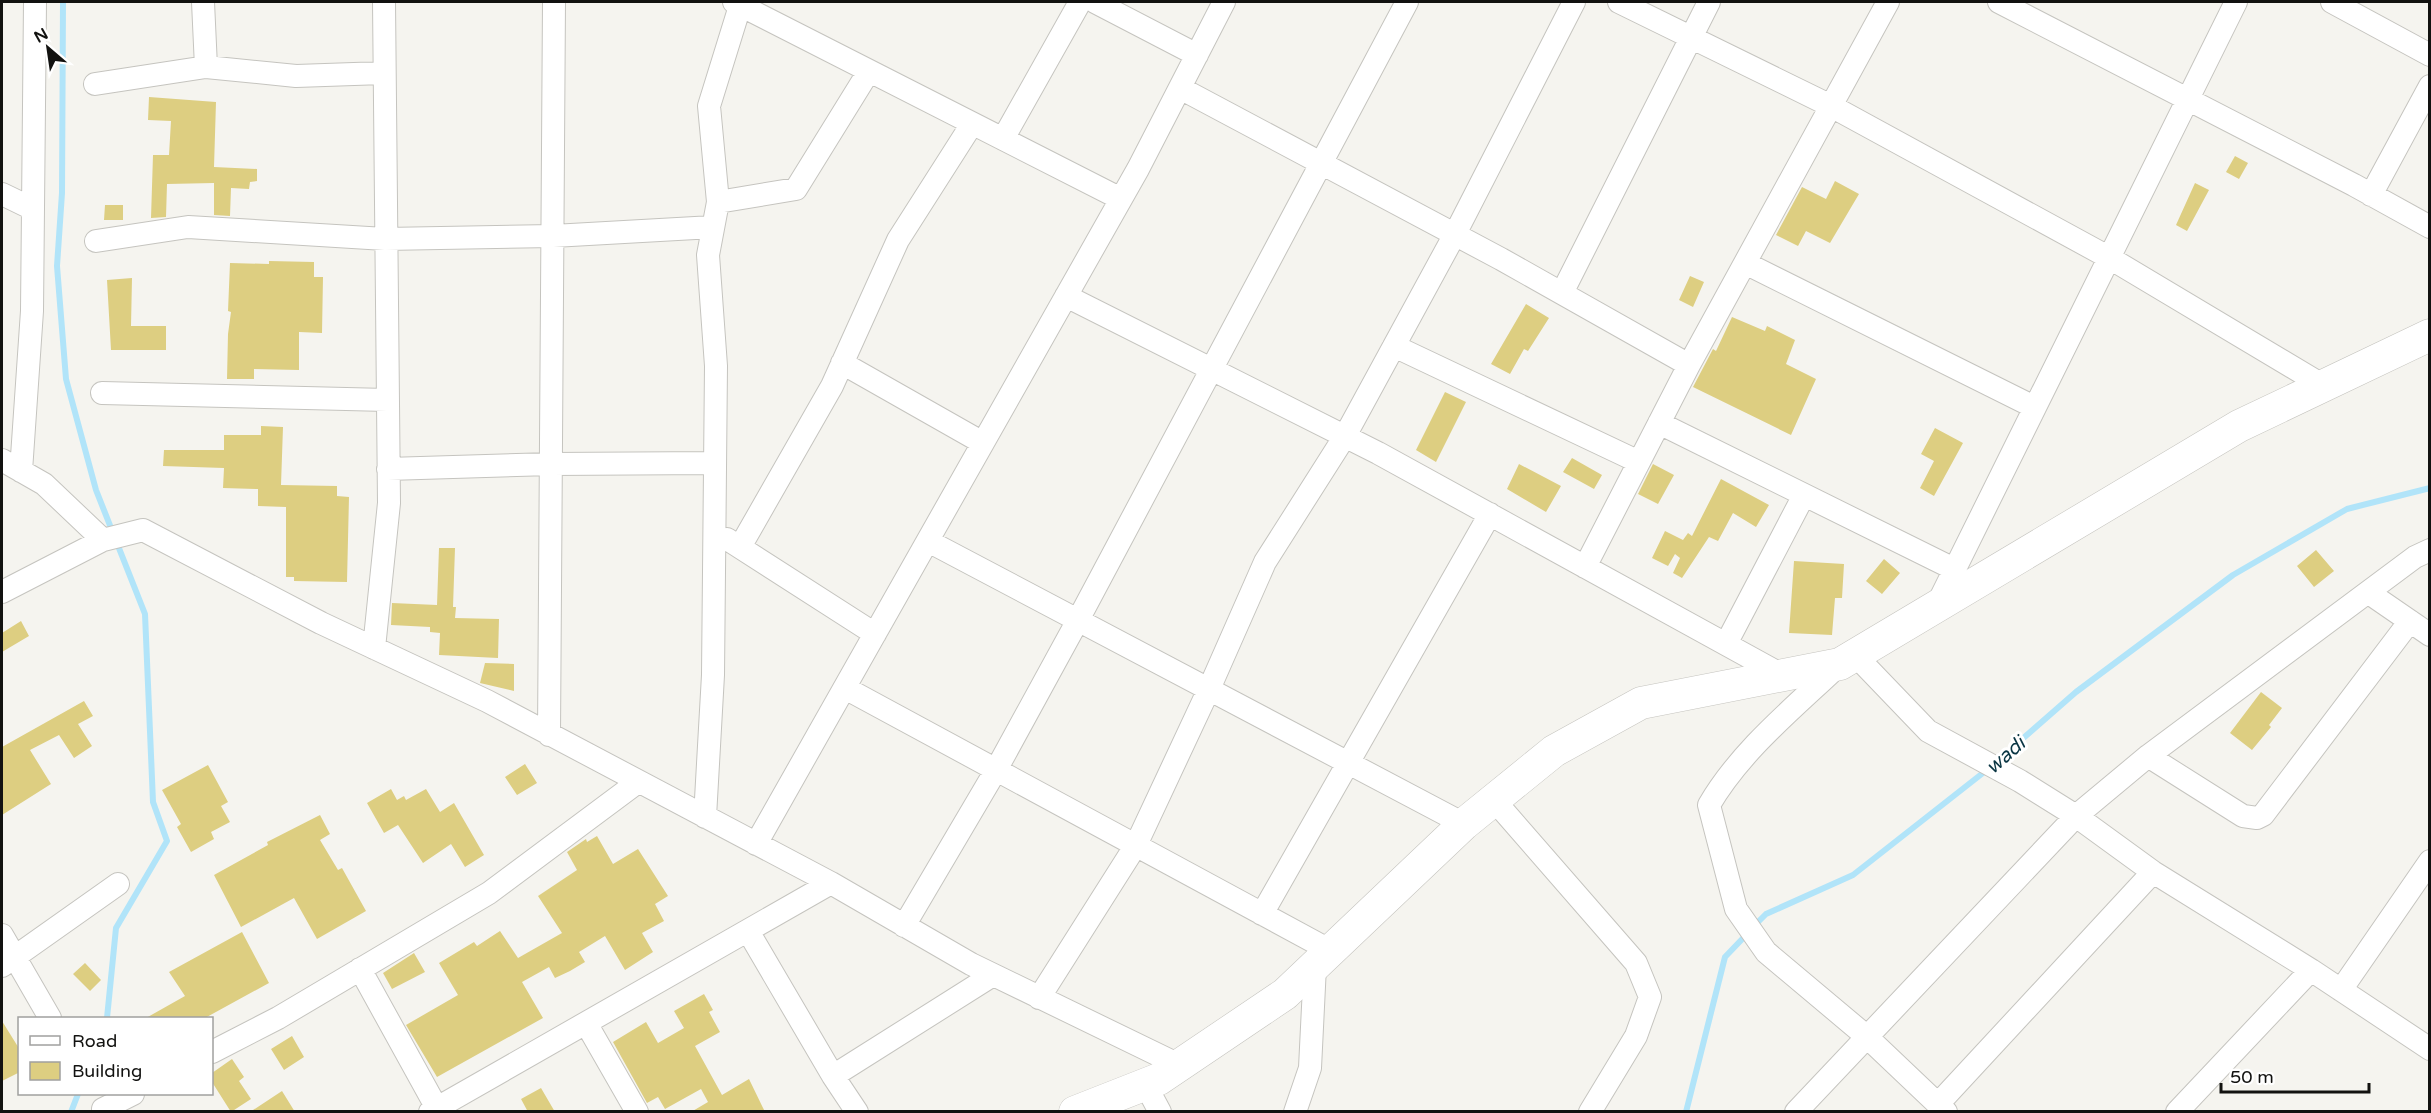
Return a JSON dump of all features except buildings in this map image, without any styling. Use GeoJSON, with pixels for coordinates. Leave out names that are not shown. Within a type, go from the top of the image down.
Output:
{"type":"FeatureCollection","features":[{"type":"Feature","properties":{"kind":"street"},"geometry":{"type":"LineString","coordinates":[[21,471],[32,311],[35,2]]}},
{"type":"Feature","properties":{"kind":"street"},"geometry":{"type":"LineString","coordinates":[[203,2],[206,67]]}},
{"type":"Feature","properties":{"kind":"street"},"geometry":{"type":"LineString","coordinates":[[374,648],[389,503],[384,2]]}},
{"type":"Feature","properties":{"kind":"street"},"geometry":{"type":"LineString","coordinates":[[549,735],[554,2]]}},
{"type":"Feature","properties":{"kind":"street"},"geometry":{"type":"LineString","coordinates":[[1003,139],[1080,2]]}},
{"type":"Feature","properties":{"kind":"street"},"geometry":{"type":"LineString","coordinates":[[1095,2],[1197,54]]}},
{"type":"Feature","properties":{"kind":"street"},"geometry":{"type":"LineString","coordinates":[[756,844],[1121,199],[1224,2]]}},
{"type":"Feature","properties":{"kind":"street"},"geometry":{"type":"LineString","coordinates":[[904,926],[996,770],[1078,620],[1407,2]]}},
{"type":"Feature","properties":{"kind":"street"},"geometry":{"type":"LineString","coordinates":[[1039,998],[1136,845],[1265,562],[1346,436],[1455,234],[1574,2]]}},
{"type":"Feature","properties":{"kind":"street"},"geometry":{"type":"LineString","coordinates":[[1619,2],[1831,105],[2108,257],[2324,386]]}},
{"type":"Feature","properties":{"kind":"street"},"geometry":{"type":"LineString","coordinates":[[1562,293],[1709,2]]}},
{"type":"Feature","properties":{"kind":"street"},"geometry":{"type":"LineString","coordinates":[[1585,567],[1689,365],[1888,2]]}},
{"type":"Feature","properties":{"kind":"street"},"geometry":{"type":"LineString","coordinates":[[1936,607],[2236,2]]}},
{"type":"Feature","properties":{"kind":"street"},"geometry":{"type":"LineString","coordinates":[[2332,2],[2430,55]]}},
{"type":"Feature","properties":{"kind":"street"},"geometry":{"type":"LineString","coordinates":[[705,817],[713,675],[716,366],[708,255],[718,202],[709,106],[740,3],[1121,199]]}},
{"type":"Feature","properties":{"kind":"street"},"geometry":{"type":"LineString","coordinates":[[2009,4],[2430,227]]}},
{"type":"Feature","properties":{"kind":"street"},"geometry":{"type":"LineString","coordinates":[[94,84],[206,67],[296,76],[383,73]]}},
{"type":"Feature","properties":{"kind":"street"},"geometry":{"type":"LineString","coordinates":[[718,202],[796,189],[869,71]]}},
{"type":"Feature","properties":{"kind":"street"},"geometry":{"type":"LineString","coordinates":[[2371,195],[2430,86]]}},
{"type":"Feature","properties":{"kind":"street"},"geometry":{"type":"LineString","coordinates":[[1180,88],[1455,234],[1689,365]]}},
{"type":"Feature","properties":{"kind":"street"},"geometry":{"type":"LineString","coordinates":[[740,548],[832,386],[898,240],[972,124]]}},
{"type":"Feature","properties":{"kind":"street"},"geometry":{"type":"LineString","coordinates":[[2,194],[33,209]]}},
{"type":"Feature","properties":{"kind":"street"},"geometry":{"type":"LineString","coordinates":[[96,241],[188,227],[385,239],[553,236],[713,227]]}},
{"type":"Feature","properties":{"kind":"street"},"geometry":{"type":"LineString","coordinates":[[1745,263],[2034,407]]}},
{"type":"Feature","properties":{"kind":"street"},"geometry":{"type":"LineString","coordinates":[[1066,296],[1346,436],[1782,675]]}},
{"type":"Feature","properties":{"kind":"street"},"geometry":{"type":"LineString","coordinates":[[2153,872],[1942,1108],[1866,1036],[1766,952],[1736,909],[1709,805],[1723,781],[1767,734],[1848,659],[2239,426],[2430,335]]}},
{"type":"Feature","properties":{"kind":"street"},"geometry":{"type":"LineString","coordinates":[[1394,346],[1639,462]]}},
{"type":"Feature","properties":{"kind":"street"},"geometry":{"type":"LineString","coordinates":[[842,363],[983,442]]}},
{"type":"Feature","properties":{"kind":"street"},"geometry":{"type":"LineString","coordinates":[[102,393],[387,400]]}},
{"type":"Feature","properties":{"kind":"street"},"geometry":{"type":"LineString","coordinates":[[1659,423],[1954,569]]}},
{"type":"Feature","properties":{"kind":"street"},"geometry":{"type":"LineString","coordinates":[[2,460],[44,484],[103,540]]}},
{"type":"Feature","properties":{"kind":"street"},"geometry":{"type":"LineString","coordinates":[[388,469],[551,464],[714,463]]}},
{"type":"Feature","properties":{"kind":"street"},"geometry":{"type":"LineString","coordinates":[[1726,645],[1804,495]]}},
{"type":"Feature","properties":{"kind":"street"},"geometry":{"type":"LineString","coordinates":[[1262,914],[1490,514]]}},
{"type":"Feature","properties":{"kind":"street"},"geometry":{"type":"LineString","coordinates":[[2,592],[103,540],[143,530],[321,623],[487,701],[831,883],[904,926],[1039,998],[1161,1076]]}},
{"type":"Feature","properties":{"kind":"street"},"geometry":{"type":"LineString","coordinates":[[714,530],[875,634]]}},
{"type":"Feature","properties":{"kind":"street"},"geometry":{"type":"LineString","coordinates":[[928,541],[1464,824]]}},
{"type":"Feature","properties":{"kind":"street"},"geometry":{"type":"LineString","coordinates":[[1796,1112],[2076,816],[2148,756],[2415,557],[2430,550]]}},
{"type":"Feature","properties":{"kind":"street"},"geometry":{"type":"LineString","coordinates":[[2369,593],[2430,635]]}},
{"type":"Feature","properties":{"kind":"street"},"geometry":{"type":"LineString","coordinates":[[2148,756],[2243,816],[2258,818],[2263,815],[2410,621]]}},
{"type":"Feature","properties":{"kind":"street"},"geometry":{"type":"LineString","coordinates":[[1075,1112],[1161,1076],[1285,994],[1464,824],[1554,751],[1641,703],[1782,675],[1848,659]]}},
{"type":"Feature","properties":{"kind":"street"},"geometry":{"type":"LineString","coordinates":[[1848,659],[1929,730],[2020,781],[2076,816],[2153,872],[2311,970],[2430,1049]]}},
{"type":"Feature","properties":{"kind":"street"},"geometry":{"type":"LineString","coordinates":[[844,688],[1262,914],[1323,958]]}},
{"type":"Feature","properties":{"kind":"street"},"geometry":{"type":"LineString","coordinates":[[213,1051],[278,1017],[489,893],[638,782]]}},
{"type":"Feature","properties":{"kind":"street"},"geometry":{"type":"LineString","coordinates":[[1494,800],[1636,963],[1650,998],[1636,1036],[1590,1112]]}},
{"type":"Feature","properties":{"kind":"street"},"geometry":{"type":"LineString","coordinates":[[2341,990],[2430,861]]}},
{"type":"Feature","properties":{"kind":"street"},"geometry":{"type":"LineString","coordinates":[[360,969],[435,1110],[831,883]]}},
{"type":"Feature","properties":{"kind":"street"},"geometry":{"type":"LineString","coordinates":[[8,962],[118,884]]}},
{"type":"Feature","properties":{"kind":"street"},"geometry":{"type":"LineString","coordinates":[[748,930],[833,1077],[857,1112]]}},
{"type":"Feature","properties":{"kind":"street"},"geometry":{"type":"LineString","coordinates":[[2,935],[8,962],[49,1017]]}},
{"type":"Feature","properties":{"kind":"street"},"geometry":{"type":"LineString","coordinates":[[1295,1112],[1310,1068],[1323,958]]}},
{"type":"Feature","properties":{"kind":"street"},"geometry":{"type":"LineString","coordinates":[[2177,1112],[2311,970]]}},
{"type":"Feature","properties":{"kind":"street"},"geometry":{"type":"LineString","coordinates":[[833,1077],[993,975]]}},
{"type":"Feature","properties":{"kind":"street"},"geometry":{"type":"LineString","coordinates":[[586,1023],[637,1112]]}},
{"type":"Feature","properties":{"kind":"street"},"geometry":{"type":"LineString","coordinates":[[1160,1112],[1161,1076]]}},
{"type":"Feature","properties":{"kind":"street"},"geometry":{"type":"LineString","coordinates":[[100,1105],[130,1095]]}},
{"type":"Feature","properties":{"kind":"waterway"},"geometry":{"type":"LineString","coordinates":[[63,2],[62,193],[57,266],[66,379],[96,490],[145,614],[153,802],[167,841],[116,928],[107,1017]]}},
{"type":"Feature","properties":{"kind":"waterway","name":"wadi"},"geometry":{"type":"LineString","coordinates":[[1996,762],[2076,692],[2233,575],[2347,509],[2430,488]]}},
{"type":"Feature","properties":{"kind":"waterway","name":"wadi"},"geometry":{"type":"LineString","coordinates":[[1754,926],[1766,914],[1853,875],[1988,769]]}},
{"type":"Feature","properties":{"kind":"waterway","name":"wadi"},"geometry":{"type":"LineString","coordinates":[[1686,1112],[1725,957],[1747,934]]}},
{"type":"Feature","properties":{"kind":"waterway"},"geometry":{"type":"LineString","coordinates":[[71,1112],[78,1095]]}}]}
